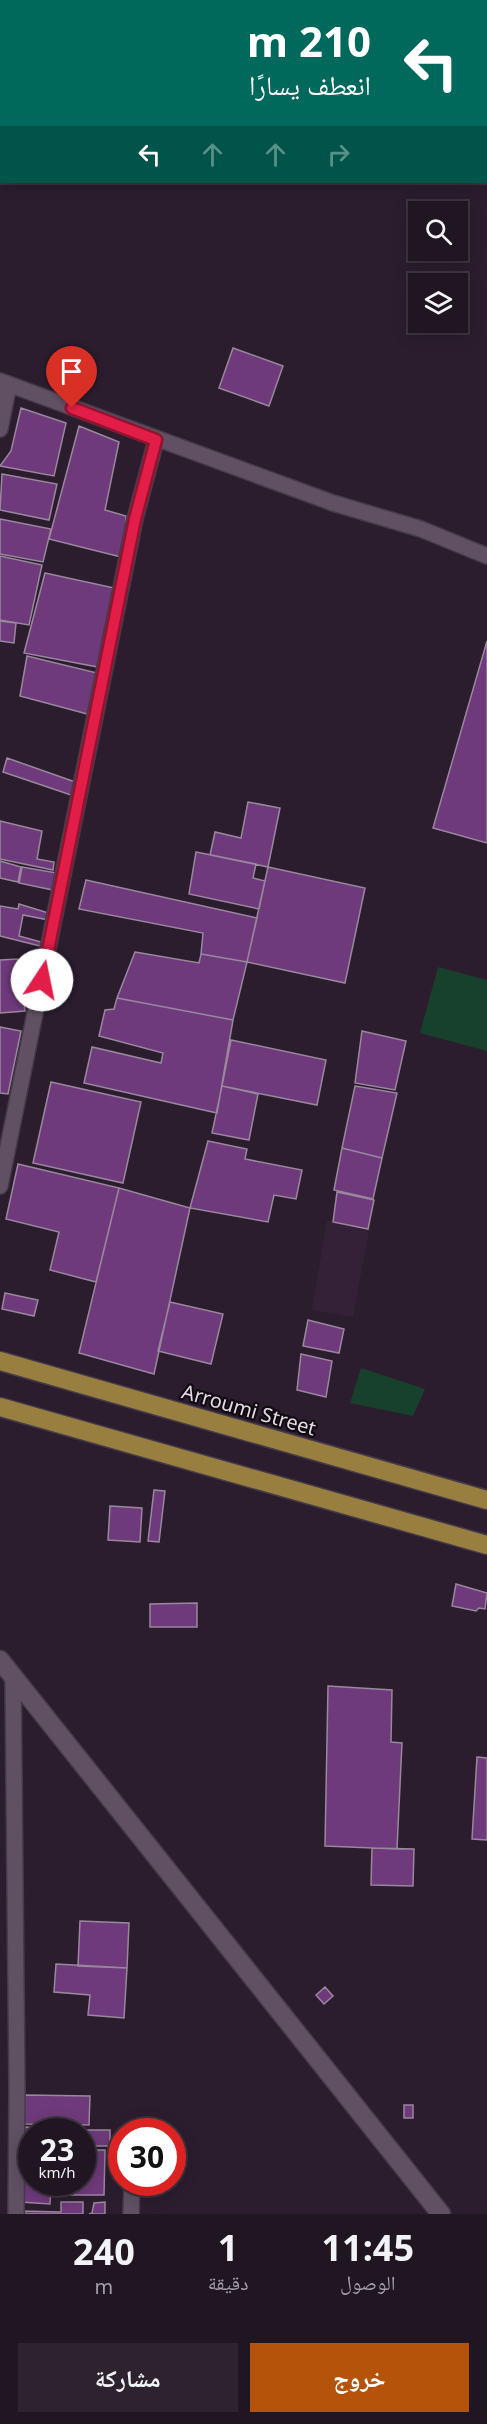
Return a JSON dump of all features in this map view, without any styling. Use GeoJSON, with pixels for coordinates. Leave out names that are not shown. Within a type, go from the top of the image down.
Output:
{"type":"FeatureCollection","features":[{"type":"Feature","properties":{"kind":"main road","name":"Arroumi Street"},"geometry":{"type":"LineString","coordinates":[[0,1361],[487,1500]]}},
{"type":"Feature","properties":{"kind":"main road"},"geometry":{"type":"LineString","coordinates":[[0,1407],[487,1545]]}},
{"type":"Feature","properties":{"kind":"main road"},"geometry":{"type":"LineString","coordinates":[[0,1660],[441,2214]]}},
{"type":"Feature","properties":{"kind":"street"},"geometry":{"type":"LineString","coordinates":[[0,429],[5,382],[156,440],[333,503],[421,529],[487,556]]}},
{"type":"Feature","properties":{"kind":"street"},"geometry":{"type":"LineString","coordinates":[[0,1186],[135,519],[156,440]]}},
{"type":"Feature","properties":{"kind":"street"},"geometry":{"type":"LineString","coordinates":[[13,1675],[16,2214]]}},
{"type":"Feature","properties":{"kind":"street"},"geometry":{"type":"LineString","coordinates":[[131,2214],[132,2196]]}},
{"type":"Feature","properties":{"kind":"shaded area"},"geometry":{"type":"Polygon","coordinates":[[[327,1221],[369,1231],[353,1317],[312,1310],[327,1221]]]}},
{"type":"Feature","properties":{"kind":"green space"},"geometry":{"type":"Polygon","coordinates":[[[438,967],[487,980],[487,1051],[420,1033],[438,967]]]}},
{"type":"Feature","properties":{"kind":"green space"},"geometry":{"type":"Polygon","coordinates":[[[361,1368],[425,1389],[413,1416],[350,1403],[361,1368]]]}},
{"type":"Feature","properties":{"kind":"building"},"geometry":{"type":"Polygon","coordinates":[[[233,348],[283,366],[269,406],[219,388],[233,348]]]}},
{"type":"Feature","properties":{"kind":"building"},"geometry":{"type":"Polygon","coordinates":[[[21,408],[66,423],[54,476],[0,466],[11,451],[21,408]]]}},
{"type":"Feature","properties":{"kind":"building"},"geometry":{"type":"Polygon","coordinates":[[[79,426],[119,442],[105,510],[126,516],[125,558],[49,539],[79,426]]]}},
{"type":"Feature","properties":{"kind":"building"},"geometry":{"type":"Polygon","coordinates":[[[2,474],[57,484],[49,520],[0,510],[2,474]]]}},
{"type":"Feature","properties":{"kind":"building"},"geometry":{"type":"Polygon","coordinates":[[[0,519],[51,529],[43,562],[0,554],[0,519]]]}},
{"type":"Feature","properties":{"kind":"building"},"geometry":{"type":"Polygon","coordinates":[[[0,556],[42,565],[29,625],[0,620],[0,556]]]}},
{"type":"Feature","properties":{"kind":"building"},"geometry":{"type":"Polygon","coordinates":[[[45,573],[119,589],[103,668],[24,653],[45,573]]]}},
{"type":"Feature","properties":{"kind":"building"},"geometry":{"type":"Polygon","coordinates":[[[0,621],[16,623],[14,643],[0,641],[0,621]]]}},
{"type":"Feature","properties":{"kind":"building"},"geometry":{"type":"Polygon","coordinates":[[[487,641],[487,843],[433,828],[487,641]]]}},
{"type":"Feature","properties":{"kind":"building"},"geometry":{"type":"Polygon","coordinates":[[[27,656],[97,673],[91,715],[20,696],[27,656]]]}},
{"type":"Feature","properties":{"kind":"building"},"geometry":{"type":"Polygon","coordinates":[[[7,758],[81,784],[77,797],[3,772],[7,758]]]}},
{"type":"Feature","properties":{"kind":"building"},"geometry":{"type":"Polygon","coordinates":[[[248,802],[280,808],[268,867],[210,855],[215,832],[241,838],[248,802]]]}},
{"type":"Feature","properties":{"kind":"building"},"geometry":{"type":"Polygon","coordinates":[[[0,821],[42,831],[37,859],[54,862],[53,870],[0,859],[0,821]]]}},
{"type":"Feature","properties":{"kind":"building"},"geometry":{"type":"Polygon","coordinates":[[[196,852],[256,864],[253,878],[265,881],[259,909],[189,894],[196,852]]]}},
{"type":"Feature","properties":{"kind":"building"},"geometry":{"type":"Polygon","coordinates":[[[0,861],[21,867],[18,882],[0,878],[0,861]]]}},
{"type":"Feature","properties":{"kind":"building"},"geometry":{"type":"Polygon","coordinates":[[[22,867],[57,873],[53,890],[19,883],[22,867]]]}},
{"type":"Feature","properties":{"kind":"building"},"geometry":{"type":"Polygon","coordinates":[[[268,867],[365,888],[345,983],[247,962],[268,867]]]}},
{"type":"Feature","properties":{"kind":"building"},"geometry":{"type":"Polygon","coordinates":[[[86,880],[257,918],[247,962],[201,954],[203,933],[79,909],[86,880]]]}},
{"type":"Feature","properties":{"kind":"building"},"geometry":{"type":"Polygon","coordinates":[[[19,904],[55,915],[54,921],[23,915],[19,936],[41,942],[40,946],[0,936],[0,906],[18,909],[19,904]]]}},
{"type":"Feature","properties":{"kind":"building"},"geometry":{"type":"Polygon","coordinates":[[[135,952],[199,963],[201,954],[247,962],[233,1020],[117,998],[135,952]]]}},
{"type":"Feature","properties":{"kind":"building"},"geometry":{"type":"Polygon","coordinates":[[[18,959],[25,1011],[0,1013],[0,960],[18,959]]]}},
{"type":"Feature","properties":{"kind":"building"},"geometry":{"type":"Polygon","coordinates":[[[117,998],[233,1020],[217,1113],[84,1083],[92,1047],[161,1063],[163,1053],[99,1036],[105,1010],[114,1009],[117,998]]]}},
{"type":"Feature","properties":{"kind":"building"},"geometry":{"type":"Polygon","coordinates":[[[0,1027],[21,1031],[8,1094],[0,1093],[0,1027]]]}},
{"type":"Feature","properties":{"kind":"building"},"geometry":{"type":"Polygon","coordinates":[[[362,1031],[406,1041],[395,1090],[355,1083],[362,1031]]]}},
{"type":"Feature","properties":{"kind":"building"},"geometry":{"type":"Polygon","coordinates":[[[231,1040],[326,1060],[317,1105],[222,1086],[231,1040]]]}},
{"type":"Feature","properties":{"kind":"building"},"geometry":{"type":"Polygon","coordinates":[[[51,1082],[141,1102],[123,1183],[33,1163],[51,1082]]]}},
{"type":"Feature","properties":{"kind":"building"},"geometry":{"type":"Polygon","coordinates":[[[222,1086],[258,1094],[249,1140],[212,1133],[222,1086]]]}},
{"type":"Feature","properties":{"kind":"building"},"geometry":{"type":"Polygon","coordinates":[[[355,1086],[397,1093],[382,1158],[342,1148],[355,1086]]]}},
{"type":"Feature","properties":{"kind":"building"},"geometry":{"type":"Polygon","coordinates":[[[208,1141],[247,1149],[245,1159],[302,1170],[296,1199],[274,1195],[268,1222],[190,1208],[208,1141]]]}},
{"type":"Feature","properties":{"kind":"building"},"geometry":{"type":"Polygon","coordinates":[[[342,1148],[382,1158],[373,1199],[334,1190],[342,1148]]]}},
{"type":"Feature","properties":{"kind":"building"},"geometry":{"type":"Polygon","coordinates":[[[18,1164],[119,1188],[96,1282],[50,1270],[59,1232],[6,1219],[18,1164]]]}},
{"type":"Feature","properties":{"kind":"building"},"geometry":{"type":"Polygon","coordinates":[[[119,1188],[190,1208],[154,1374],[79,1353],[119,1188]]]}},
{"type":"Feature","properties":{"kind":"building"},"geometry":{"type":"Polygon","coordinates":[[[337,1192],[374,1200],[368,1229],[333,1222],[337,1192]]]}},
{"type":"Feature","properties":{"kind":"building"},"geometry":{"type":"Polygon","coordinates":[[[5,1293],[38,1300],[34,1316],[2,1309],[5,1293]]]}},
{"type":"Feature","properties":{"kind":"building"},"geometry":{"type":"Polygon","coordinates":[[[170,1302],[223,1314],[211,1364],[158,1351],[170,1302]]]}},
{"type":"Feature","properties":{"kind":"building"},"geometry":{"type":"Polygon","coordinates":[[[308,1320],[344,1329],[339,1353],[303,1346],[308,1320]]]}},
{"type":"Feature","properties":{"kind":"building"},"geometry":{"type":"Polygon","coordinates":[[[301,1354],[332,1361],[326,1397],[297,1390],[301,1354]]]}},
{"type":"Feature","properties":{"kind":"building"},"geometry":{"type":"Polygon","coordinates":[[[154,1490],[165,1491],[159,1542],[148,1541],[154,1490]]]}},
{"type":"Feature","properties":{"kind":"building"},"geometry":{"type":"Polygon","coordinates":[[[110,1506],[142,1508],[140,1542],[108,1540],[110,1506]]]}},
{"type":"Feature","properties":{"kind":"building"},"geometry":{"type":"Polygon","coordinates":[[[456,1584],[487,1593],[485,1609],[479,1608],[476,1611],[452,1606],[456,1584]]]}},
{"type":"Feature","properties":{"kind":"building"},"geometry":{"type":"Polygon","coordinates":[[[197,1603],[197,1627],[150,1627],[150,1604],[197,1603]]]}},
{"type":"Feature","properties":{"kind":"building"},"geometry":{"type":"Polygon","coordinates":[[[328,1686],[392,1690],[391,1742],[402,1743],[397,1849],[325,1846],[328,1686]]]}},
{"type":"Feature","properties":{"kind":"building"},"geometry":{"type":"Polygon","coordinates":[[[477,1757],[487,1758],[487,1840],[472,1839],[477,1757]]]}},
{"type":"Feature","properties":{"kind":"building"},"geometry":{"type":"Polygon","coordinates":[[[372,1848],[414,1849],[413,1886],[371,1885],[372,1848]]]}},
{"type":"Feature","properties":{"kind":"building"},"geometry":{"type":"Polygon","coordinates":[[[80,1921],[129,1923],[127,1968],[78,1966],[80,1921]]]}},
{"type":"Feature","properties":{"kind":"building"},"geometry":{"type":"Polygon","coordinates":[[[56,1964],[127,1968],[124,2018],[88,2015],[90,1995],[54,1992],[56,1964]]]}},
{"type":"Feature","properties":{"kind":"building"},"geometry":{"type":"Polygon","coordinates":[[[325,1987],[333,1996],[324,2004],[316,1995],[325,1987]]]}},
{"type":"Feature","properties":{"kind":"building"},"geometry":{"type":"Polygon","coordinates":[[[25,2095],[90,2096],[89,2118],[24,2118],[25,2095]]]}},
{"type":"Feature","properties":{"kind":"building"},"geometry":{"type":"Polygon","coordinates":[[[404,2105],[413,2105],[413,2118],[404,2118],[404,2105]]]}},
{"type":"Feature","properties":{"kind":"building"},"geometry":{"type":"Polygon","coordinates":[[[96,2130],[108,2130],[108,2146],[96,2146],[96,2130]]]}},
{"type":"Feature","properties":{"kind":"building"},"geometry":{"type":"Polygon","coordinates":[[[96,2150],[105,2150],[104,2195],[96,2195],[96,2150]]]}},
{"type":"Feature","properties":{"kind":"building"},"geometry":{"type":"Polygon","coordinates":[[[20,2196],[50,2196],[50,2204],[20,2202],[20,2196]]]}},
{"type":"Feature","properties":{"kind":"building"},"geometry":{"type":"Polygon","coordinates":[[[61,2202],[83,2202],[83,2214],[20,2214],[20,2211],[61,2212],[61,2202]]]}},
{"type":"Feature","properties":{"kind":"building"},"geometry":{"type":"Polygon","coordinates":[[[105,2202],[105,2214],[89,2214],[92,2213],[94,2203],[105,2202]]]}},
{"type":"Feature","properties":{"kind":"route"},"geometry":{"type":"LineString","coordinates":[[42,980],[135,519],[156,440],[72,408]]}}]}
